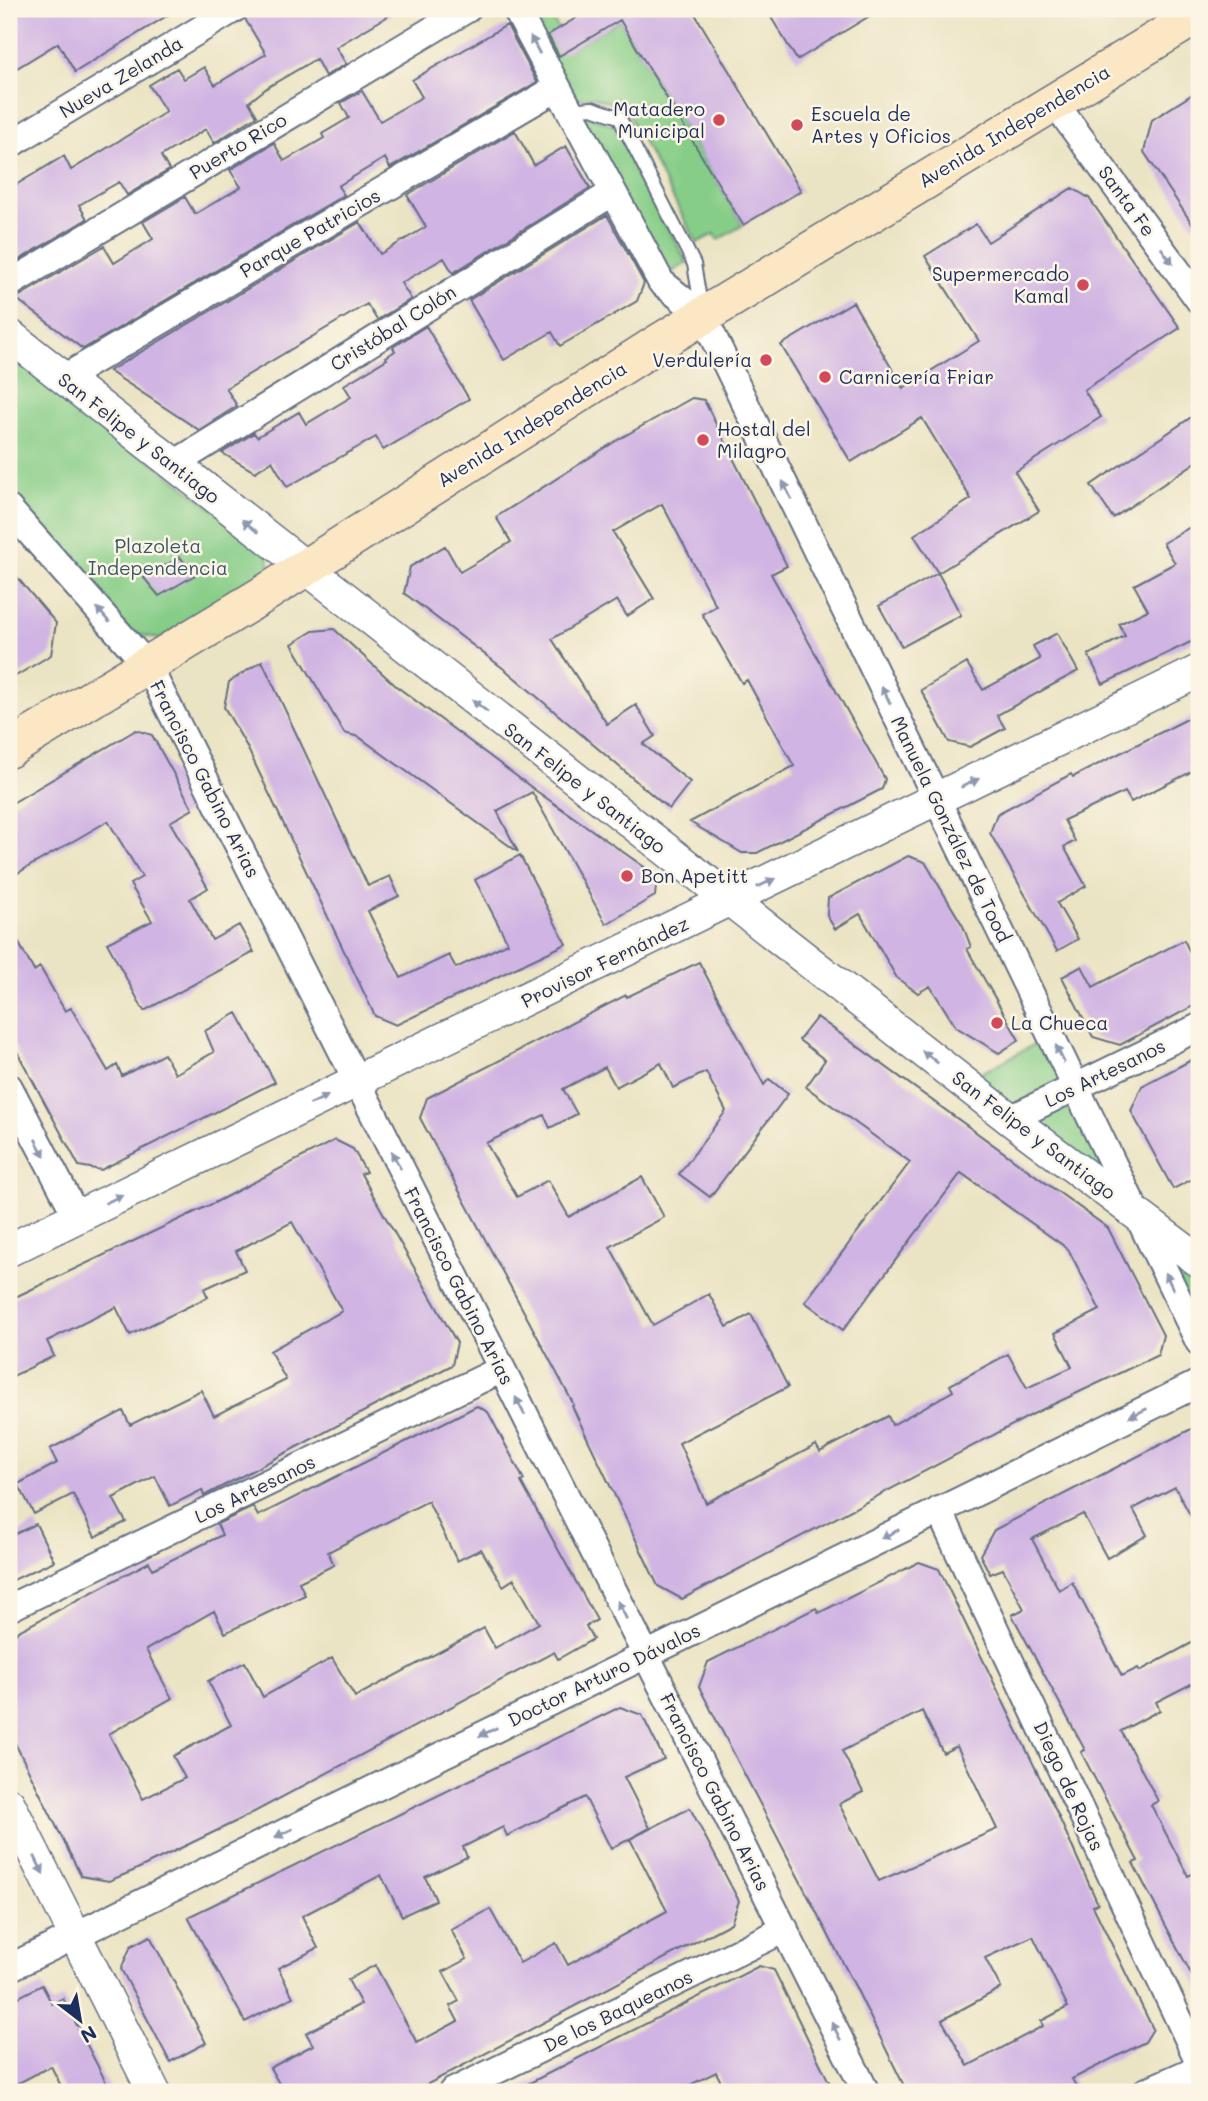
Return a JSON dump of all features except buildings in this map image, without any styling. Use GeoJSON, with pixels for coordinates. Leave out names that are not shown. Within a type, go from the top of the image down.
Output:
{"type":"FeatureCollection","features":[{"type":"Feature","properties":{"kind":"main road","name":"Avenida Independencia"},"geometry":{"type":"LineString","coordinates":[[9,749],[148,666],[703,316],[1199,14]]}},
{"type":"Feature","properties":{"kind":"street","name":"Nueva Zelanda"},"geometry":{"type":"LineString","coordinates":[[9,145],[234,9]]}},
{"type":"Feature","properties":{"kind":"street","name":"Puerto Rico"},"geometry":{"type":"LineString","coordinates":[[9,284],[467,9]]}},
{"type":"Feature","properties":{"kind":"street","name":"Manuela González de Tood"},"geometry":{"type":"LineString","coordinates":[[516,9],[661,282],[703,316],[1199,1342]]}},
{"type":"Feature","properties":{"kind":"street","name":"Parque Patricios"},"geometry":{"type":"LineString","coordinates":[[64,378],[563,99]]}},
{"type":"Feature","properties":{"kind":"street","name":"Santa Fe"},"geometry":{"type":"LineString","coordinates":[[1054,102],[1199,300]]}},
{"type":"Feature","properties":{"kind":"street","name":"Cristóbal Colón"},"geometry":{"type":"LineString","coordinates":[[174,464],[612,192]]}},
{"type":"Feature","properties":{"kind":"street","name":"San Felipe y Santiago"},"geometry":{"type":"LineString","coordinates":[[9,335],[1010,1119],[1199,1261]]}},
{"type":"Feature","properties":{"kind":"street","name":"Francisco Gabino Arias"},"geometry":{"type":"LineString","coordinates":[[9,509],[148,666],[866,2092]]}},
{"type":"Feature","properties":{"kind":"street","name":"Provisor Fernández"},"geometry":{"type":"LineString","coordinates":[[9,1250],[1199,671]]}},
{"type":"Feature","properties":{"kind":"street","name":"Los Artesanos"},"geometry":{"type":"LineString","coordinates":[[1010,1119],[1199,1027]]}},
{"type":"Feature","properties":{"kind":"street"},"geometry":{"type":"LineString","coordinates":[[9,1087],[77,1217]]}},
{"type":"Feature","properties":{"kind":"street","name":"Los Artesanos"},"geometry":{"type":"LineString","coordinates":[[9,1608],[502,1369]]}},
{"type":"Feature","properties":{"kind":"street","name":"Doctor Arturo Dávalos"},"geometry":{"type":"LineString","coordinates":[[9,1968],[1199,1382]]}},
{"type":"Feature","properties":{"kind":"street","name":"Diego de Rojas"},"geometry":{"type":"LineString","coordinates":[[939,1510],[1199,2062]]}},
{"type":"Feature","properties":{"kind":"street"},"geometry":{"type":"LineString","coordinates":[[9,1804],[154,2092]]}},
{"type":"Feature","properties":{"kind":"street","name":"De los Baqueanos"},"geometry":{"type":"LineString","coordinates":[[452,2092],[785,1929]]}},
{"type":"Feature","properties":{"kind":"street"},"geometry":{"type":"LineString","coordinates":[[1145,2092],[1199,2068]]}},
{"type":"Feature","properties":{"kind":"lane","name":"Manuela González de Tood"},"geometry":{"type":"LineString","coordinates":[[563,99],[619,117],[694,264],[703,316]]}},
{"type":"Feature","properties":{"kind":"green space"},"geometry":{"type":"Polygon","coordinates":[[[526,9],[547,9],[570,49],[620,20],[743,225],[718,240],[714,234],[697,243],[625,108],[595,97],[574,99],[526,9]]]}},
{"type":"Feature","properties":{"kind":"green space"},"geometry":{"type":"Polygon","coordinates":[[[591,117],[615,126],[687,263],[662,278],[577,118],[591,117]]]}},
{"type":"Feature","properties":{"kind":"green space","name":"Plazoleta Independencia"},"geometry":{"type":"Polygon","coordinates":[[[9,350],[268,552],[270,575],[159,639],[131,633],[9,494],[9,350]]]}},
{"type":"Feature","properties":{"kind":"green space"},"geometry":{"type":"Polygon","coordinates":[[[1044,1039],[1124,1198],[970,1079],[1044,1039]]]}},
{"type":"Feature","properties":{"kind":"green space"},"geometry":{"type":"Polygon","coordinates":[[[1149,1228],[1199,1267],[1199,1334],[1149,1228]]]}},
{"type":"Feature","properties":{"kind":"place","name":"Matadero Municipal"},"geometry":{"type":"Point","coordinates":[719,120]}},
{"type":"Feature","properties":{"kind":"place","name":"Escuela de Artes y Oficios"},"geometry":{"type":"Point","coordinates":[797,125]}},
{"type":"Feature","properties":{"kind":"place","name":"Supermercado Kamal"},"geometry":{"type":"Point","coordinates":[1083,285]}},
{"type":"Feature","properties":{"kind":"place","name":"Verdulería"},"geometry":{"type":"Point","coordinates":[766,360]}},
{"type":"Feature","properties":{"kind":"place","name":"Carnicería Friar"},"geometry":{"type":"Point","coordinates":[825,377]}},
{"type":"Feature","properties":{"kind":"place","name":"Hostal del Milagro"},"geometry":{"type":"Point","coordinates":[703,440]}},
{"type":"Feature","properties":{"kind":"place","name":"Bon Apetitt"},"geometry":{"type":"Point","coordinates":[627,876]}},
{"type":"Feature","properties":{"kind":"place","name":"La Chueca"},"geometry":{"type":"Point","coordinates":[997,1023]}}]}
